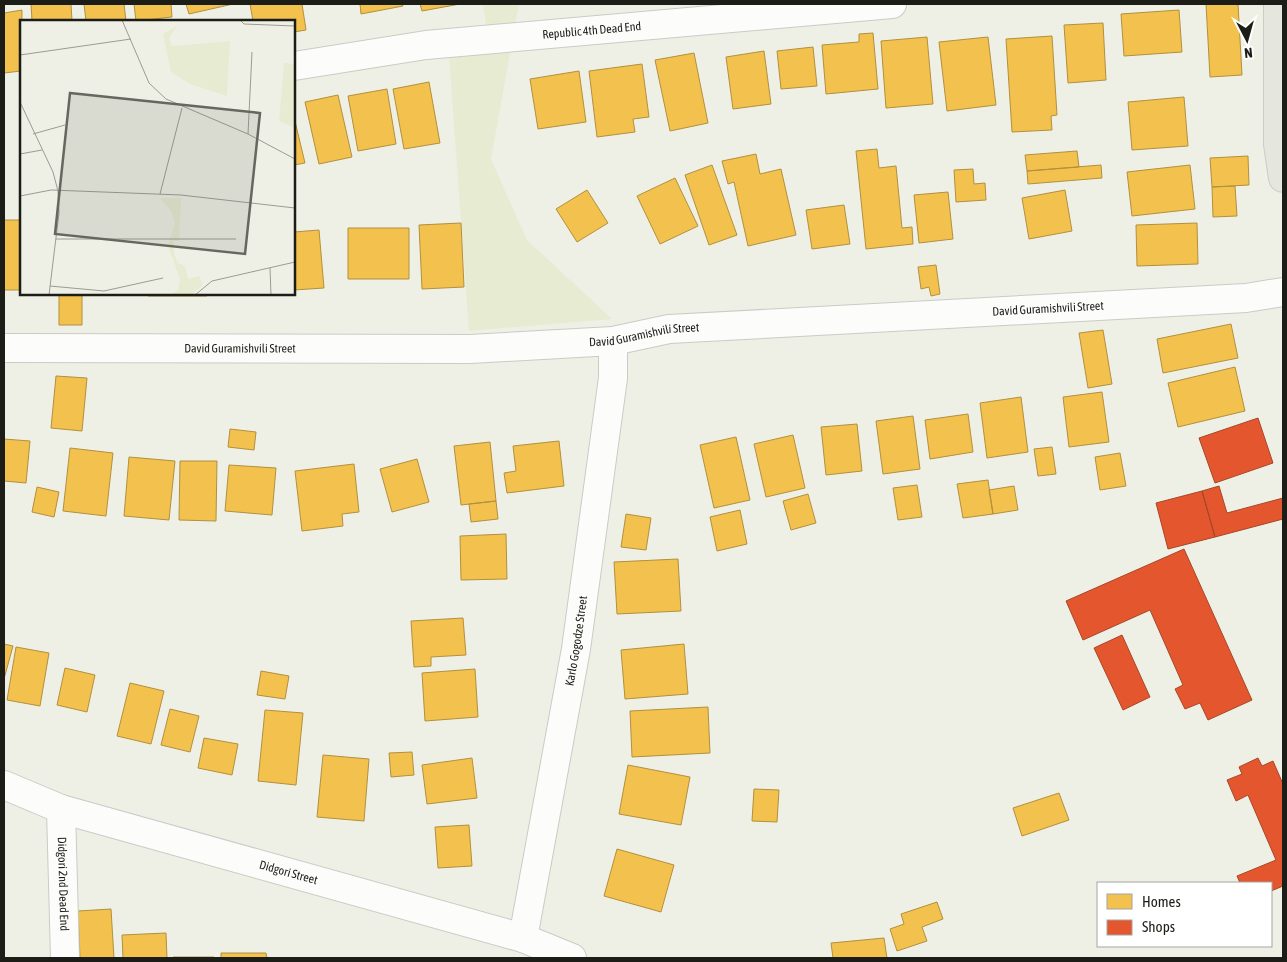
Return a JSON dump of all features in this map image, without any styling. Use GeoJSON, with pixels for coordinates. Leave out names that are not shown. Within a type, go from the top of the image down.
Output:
{"type":"FeatureCollection","features":[{"type":"Feature","properties":{"kind":"main road"},"geometry":{"type":"LineString","coordinates":[[1278,4],[1278,144],[1283,178]]}},
{"type":"Feature","properties":{"kind":"street","name":"Republic 4th Dead End"},"geometry":{"type":"LineString","coordinates":[[295,66],[426,45],[892,4]]}},
{"type":"Feature","properties":{"kind":"street","name":"David Guramishvili Street"},"geometry":{"type":"LineString","coordinates":[[4,348],[470,349],[613,341],[669,329],[1246,298],[1283,292]]}},
{"type":"Feature","properties":{"kind":"street","name":"Karlo Gogodze Street"},"geometry":{"type":"LineString","coordinates":[[523,938],[576,649],[613,378],[613,341]]}},
{"type":"Feature","properties":{"kind":"street","name":"Didgori Street"},"geometry":{"type":"LineString","coordinates":[[4,785],[61,809],[523,938],[572,958]]}},
{"type":"Feature","properties":{"kind":"street","name":"Didgori 2nd Dead End"},"geometry":{"type":"LineString","coordinates":[[61,809],[65,958]]}},
{"type":"Feature","properties":{"kind":"green space"},"geometry":{"type":"Polygon","coordinates":[[[483,4],[519,4],[491,159],[527,240],[612,319],[469,331],[448,43],[488,39],[483,4]]]}},
{"type":"Feature","properties":{"kind":"building: Homes"},"geometry":{"type":"Polygon","coordinates":[[[31,4],[71,4],[72,20],[32,20],[31,4]]]}},
{"type":"Feature","properties":{"kind":"building: Homes"},"geometry":{"type":"Polygon","coordinates":[[[84,4],[124,4],[126,20],[86,20],[84,4]]]}},
{"type":"Feature","properties":{"kind":"building: Homes"},"geometry":{"type":"Polygon","coordinates":[[[134,4],[171,4],[172,17],[136,20],[134,4]]]}},
{"type":"Feature","properties":{"kind":"building: Homes"},"geometry":{"type":"Polygon","coordinates":[[[186,4],[233,4],[189,14],[186,4]]]}},
{"type":"Feature","properties":{"kind":"building: Homes"},"geometry":{"type":"Polygon","coordinates":[[[250,4],[302,4],[306,30],[295,32],[295,20],[253,20],[250,4]]]}},
{"type":"Feature","properties":{"kind":"building: Homes"},"geometry":{"type":"Polygon","coordinates":[[[360,4],[402,4],[403,6],[361,14],[360,4]]]}},
{"type":"Feature","properties":{"kind":"building: Homes"},"geometry":{"type":"Polygon","coordinates":[[[420,4],[460,4],[422,11],[420,4]]]}},
{"type":"Feature","properties":{"kind":"building: Homes"},"geometry":{"type":"Polygon","coordinates":[[[1206,4],[1238,4],[1242,75],[1210,77],[1206,4]]]}},
{"type":"Feature","properties":{"kind":"building: Homes"},"geometry":{"type":"Polygon","coordinates":[[[22,10],[22,20],[20,20],[20,71],[4,73],[4,13],[22,10]]]}},
{"type":"Feature","properties":{"kind":"building: Homes"},"geometry":{"type":"Polygon","coordinates":[[[1179,10],[1182,52],[1124,56],[1121,14],[1179,10]]]}},
{"type":"Feature","properties":{"kind":"building: Homes"},"geometry":{"type":"Polygon","coordinates":[[[1103,23],[1106,80],[1068,83],[1064,25],[1103,23]]]}},
{"type":"Feature","properties":{"kind":"building: Homes"},"geometry":{"type":"Polygon","coordinates":[[[873,33],[878,89],[826,94],[822,45],[859,42],[859,34],[873,33]]]}},
{"type":"Feature","properties":{"kind":"building: Homes"},"geometry":{"type":"Polygon","coordinates":[[[1052,36],[1057,115],[1051,116],[1052,130],[1012,132],[1006,39],[1052,36]]]}},
{"type":"Feature","properties":{"kind":"building: Homes"},"geometry":{"type":"Polygon","coordinates":[[[927,37],[933,104],[886,108],[881,41],[927,37]]]}},
{"type":"Feature","properties":{"kind":"building: Homes"},"geometry":{"type":"Polygon","coordinates":[[[988,37],[996,105],[947,111],[939,42],[988,37]]]}},
{"type":"Feature","properties":{"kind":"building: Homes"},"geometry":{"type":"Polygon","coordinates":[[[813,47],[817,86],[781,89],[777,51],[813,47]]]}},
{"type":"Feature","properties":{"kind":"building: Homes"},"geometry":{"type":"Polygon","coordinates":[[[764,51],[771,104],[733,109],[726,57],[764,51]]]}},
{"type":"Feature","properties":{"kind":"building: Homes"},"geometry":{"type":"Polygon","coordinates":[[[694,53],[708,123],[670,131],[655,60],[694,53]]]}},
{"type":"Feature","properties":{"kind":"building: Homes"},"geometry":{"type":"Polygon","coordinates":[[[642,64],[649,117],[633,119],[635,132],[597,137],[589,71],[642,64]]]}},
{"type":"Feature","properties":{"kind":"building: Homes"},"geometry":{"type":"Polygon","coordinates":[[[579,71],[586,122],[538,129],[530,79],[579,71]]]}},
{"type":"Feature","properties":{"kind":"building: Homes"},"geometry":{"type":"Polygon","coordinates":[[[429,82],[440,143],[404,149],[393,89],[429,82]]]}},
{"type":"Feature","properties":{"kind":"building: Homes"},"geometry":{"type":"Polygon","coordinates":[[[387,89],[396,144],[358,151],[348,96],[387,89]]]}},
{"type":"Feature","properties":{"kind":"building: Homes"},"geometry":{"type":"Polygon","coordinates":[[[338,95],[352,157],[319,164],[305,102],[338,95]]]}},
{"type":"Feature","properties":{"kind":"building: Homes"},"geometry":{"type":"Polygon","coordinates":[[[1184,97],[1188,146],[1132,150],[1128,102],[1184,97]]]}},
{"type":"Feature","properties":{"kind":"building: Homes"},"geometry":{"type":"Polygon","coordinates":[[[295,121],[305,163],[295,165],[295,121]]]}},
{"type":"Feature","properties":{"kind":"building: Homes"},"geometry":{"type":"Polygon","coordinates":[[[877,149],[879,168],[896,166],[902,228],[912,227],[913,244],[866,249],[856,151],[877,149]]]}},
{"type":"Feature","properties":{"kind":"building: Homes"},"geometry":{"type":"Polygon","coordinates":[[[1077,151],[1079,167],[1027,171],[1025,155],[1077,151]]]}},
{"type":"Feature","properties":{"kind":"building: Homes"},"geometry":{"type":"Polygon","coordinates":[[[756,154],[760,174],[781,169],[796,235],[748,246],[734,182],[728,184],[722,161],[756,154]]]}},
{"type":"Feature","properties":{"kind":"building: Homes"},"geometry":{"type":"Polygon","coordinates":[[[1248,156],[1249,185],[1212,187],[1210,158],[1248,156]]]}},
{"type":"Feature","properties":{"kind":"building: Homes"},"geometry":{"type":"Polygon","coordinates":[[[712,165],[737,235],[709,245],[685,175],[712,165]]]}},
{"type":"Feature","properties":{"kind":"building: Homes"},"geometry":{"type":"Polygon","coordinates":[[[1101,165],[1102,178],[1028,184],[1027,171],[1101,165]]]}},
{"type":"Feature","properties":{"kind":"building: Homes"},"geometry":{"type":"Polygon","coordinates":[[[1190,165],[1195,209],[1132,216],[1127,172],[1190,165]]]}},
{"type":"Feature","properties":{"kind":"building: Homes"},"geometry":{"type":"Polygon","coordinates":[[[973,169],[974,184],[985,183],[986,200],[956,202],[954,170],[973,169]]]}},
{"type":"Feature","properties":{"kind":"building: Homes"},"geometry":{"type":"Polygon","coordinates":[[[675,178],[698,226],[660,244],[637,196],[675,178]]]}},
{"type":"Feature","properties":{"kind":"building: Homes"},"geometry":{"type":"Polygon","coordinates":[[[1235,186],[1237,216],[1213,217],[1212,187],[1235,186]]]}},
{"type":"Feature","properties":{"kind":"building: Homes"},"geometry":{"type":"Polygon","coordinates":[[[587,190],[608,223],[577,242],[556,209],[587,190]]]}},
{"type":"Feature","properties":{"kind":"building: Homes"},"geometry":{"type":"Polygon","coordinates":[[[1065,190],[1072,231],[1029,239],[1022,198],[1065,190]]]}},
{"type":"Feature","properties":{"kind":"building: Homes"},"geometry":{"type":"Polygon","coordinates":[[[948,192],[953,239],[919,243],[914,195],[948,192]]]}},
{"type":"Feature","properties":{"kind":"building: Homes"},"geometry":{"type":"Polygon","coordinates":[[[844,205],[850,244],[812,249],[806,210],[844,205]]]}},
{"type":"Feature","properties":{"kind":"building: Homes"},"geometry":{"type":"Polygon","coordinates":[[[4,220],[20,220],[20,290],[4,290],[4,220]]]}},
{"type":"Feature","properties":{"kind":"building: Homes"},"geometry":{"type":"Polygon","coordinates":[[[461,223],[464,287],[422,289],[419,225],[461,223]]]}},
{"type":"Feature","properties":{"kind":"building: Homes"},"geometry":{"type":"Polygon","coordinates":[[[1197,223],[1198,264],[1137,266],[1136,225],[1197,223]]]}},
{"type":"Feature","properties":{"kind":"building: Homes"},"geometry":{"type":"Polygon","coordinates":[[[348,228],[409,228],[409,279],[348,279],[348,228]]]}},
{"type":"Feature","properties":{"kind":"building: Homes"},"geometry":{"type":"Polygon","coordinates":[[[319,230],[324,288],[295,290],[295,232],[319,230]]]}},
{"type":"Feature","properties":{"kind":"building: Homes"},"geometry":{"type":"Polygon","coordinates":[[[936,265],[940,294],[931,296],[929,287],[921,289],[918,267],[936,265]]]}},
{"type":"Feature","properties":{"kind":"building: Homes"},"geometry":{"type":"Polygon","coordinates":[[[59,295],[82,295],[82,325],[59,325],[59,295]]]}},
{"type":"Feature","properties":{"kind":"building: Homes"},"geometry":{"type":"Polygon","coordinates":[[[148,295],[207,295],[207,296],[148,295]]]}},
{"type":"Feature","properties":{"kind":"building: Homes"},"geometry":{"type":"Polygon","coordinates":[[[1231,324],[1238,358],[1163,373],[1157,339],[1231,324]]]}},
{"type":"Feature","properties":{"kind":"building: Homes"},"geometry":{"type":"Polygon","coordinates":[[[1103,330],[1112,384],[1088,388],[1079,333],[1103,330]]]}},
{"type":"Feature","properties":{"kind":"building: Homes"},"geometry":{"type":"Polygon","coordinates":[[[1235,367],[1245,411],[1178,427],[1168,383],[1235,367]]]}},
{"type":"Feature","properties":{"kind":"building: Homes"},"geometry":{"type":"Polygon","coordinates":[[[56,376],[87,378],[82,431],[51,428],[56,376]]]}},
{"type":"Feature","properties":{"kind":"building: Homes"},"geometry":{"type":"Polygon","coordinates":[[[1102,392],[1109,442],[1069,447],[1063,397],[1102,392]]]}},
{"type":"Feature","properties":{"kind":"building: Homes"},"geometry":{"type":"Polygon","coordinates":[[[1021,397],[1028,452],[987,458],[980,403],[1021,397]]]}},
{"type":"Feature","properties":{"kind":"building: Homes"},"geometry":{"type":"Polygon","coordinates":[[[968,414],[973,452],[930,459],[925,420],[968,414]]]}},
{"type":"Feature","properties":{"kind":"building: Homes"},"geometry":{"type":"Polygon","coordinates":[[[913,416],[920,469],[883,474],[876,421],[913,416]]]}},
{"type":"Feature","properties":{"kind":"building: Homes"},"geometry":{"type":"Polygon","coordinates":[[[857,424],[862,471],[826,475],[821,427],[857,424]]]}},
{"type":"Feature","properties":{"kind":"building: Homes"},"geometry":{"type":"Polygon","coordinates":[[[230,429],[256,432],[254,450],[228,447],[230,429]]]}},
{"type":"Feature","properties":{"kind":"building: Homes"},"geometry":{"type":"Polygon","coordinates":[[[793,435],[805,488],[766,497],[754,444],[793,435]]]}},
{"type":"Feature","properties":{"kind":"building: Homes"},"geometry":{"type":"Polygon","coordinates":[[[736,437],[750,500],[714,508],[700,445],[736,437]]]}},
{"type":"Feature","properties":{"kind":"building: Homes"},"geometry":{"type":"Polygon","coordinates":[[[4,439],[30,441],[26,483],[4,481],[4,439]]]}},
{"type":"Feature","properties":{"kind":"building: Homes"},"geometry":{"type":"Polygon","coordinates":[[[559,441],[564,486],[507,493],[504,473],[516,471],[513,446],[559,441]]]}},
{"type":"Feature","properties":{"kind":"building: Homes"},"geometry":{"type":"Polygon","coordinates":[[[490,442],[496,501],[461,505],[454,446],[490,442]]]}},
{"type":"Feature","properties":{"kind":"building: Homes"},"geometry":{"type":"Polygon","coordinates":[[[1052,447],[1056,474],[1038,476],[1034,449],[1052,447]]]}},
{"type":"Feature","properties":{"kind":"building: Homes"},"geometry":{"type":"Polygon","coordinates":[[[70,448],[113,453],[106,516],[63,511],[70,448]]]}},
{"type":"Feature","properties":{"kind":"building: Homes"},"geometry":{"type":"Polygon","coordinates":[[[1120,453],[1126,486],[1100,490],[1095,457],[1120,453]]]}},
{"type":"Feature","properties":{"kind":"building: Homes"},"geometry":{"type":"Polygon","coordinates":[[[129,457],[175,461],[169,520],[124,516],[129,457]]]}},
{"type":"Feature","properties":{"kind":"building: Homes"},"geometry":{"type":"Polygon","coordinates":[[[417,459],[429,502],[392,512],[380,469],[417,459]]]}},
{"type":"Feature","properties":{"kind":"building: Homes"},"geometry":{"type":"Polygon","coordinates":[[[180,461],[217,461],[216,521],[179,520],[180,461]]]}},
{"type":"Feature","properties":{"kind":"building: Homes"},"geometry":{"type":"Polygon","coordinates":[[[354,464],[359,512],[342,514],[343,526],[302,531],[295,471],[354,464]]]}},
{"type":"Feature","properties":{"kind":"building: Homes"},"geometry":{"type":"Polygon","coordinates":[[[229,465],[276,468],[272,515],[225,511],[229,465]]]}},
{"type":"Feature","properties":{"kind":"building: Homes"},"geometry":{"type":"Polygon","coordinates":[[[988,480],[993,514],[963,518],[957,484],[988,480]]]}},
{"type":"Feature","properties":{"kind":"building: Homes"},"geometry":{"type":"Polygon","coordinates":[[[917,485],[922,517],[898,520],[893,488],[917,485]]]}},
{"type":"Feature","properties":{"kind":"building: Homes"},"geometry":{"type":"Polygon","coordinates":[[[1014,486],[1018,510],[993,514],[989,490],[1014,486]]]}},
{"type":"Feature","properties":{"kind":"building: Homes"},"geometry":{"type":"Polygon","coordinates":[[[37,487],[59,492],[54,517],[32,512],[37,487]]]}},
{"type":"Feature","properties":{"kind":"building: Homes"},"geometry":{"type":"Polygon","coordinates":[[[808,494],[816,523],[791,530],[783,501],[808,494]]]}},
{"type":"Feature","properties":{"kind":"building: Homes"},"geometry":{"type":"Polygon","coordinates":[[[496,501],[498,519],[471,522],[469,504],[496,501]]]}},
{"type":"Feature","properties":{"kind":"building: Homes"},"geometry":{"type":"Polygon","coordinates":[[[740,510],[747,544],[717,551],[710,517],[740,510]]]}},
{"type":"Feature","properties":{"kind":"building: Homes"},"geometry":{"type":"Polygon","coordinates":[[[626,514],[651,518],[646,550],[621,547],[626,514]]]}},
{"type":"Feature","properties":{"kind":"building: Homes"},"geometry":{"type":"Polygon","coordinates":[[[506,534],[507,579],[461,580],[460,536],[506,534]]]}},
{"type":"Feature","properties":{"kind":"building: Homes"},"geometry":{"type":"Polygon","coordinates":[[[678,559],[681,611],[617,614],[614,562],[678,559]]]}},
{"type":"Feature","properties":{"kind":"building: Homes"},"geometry":{"type":"Polygon","coordinates":[[[463,618],[466,655],[431,657],[431,666],[414,667],[411,621],[463,618]]]}},
{"type":"Feature","properties":{"kind":"building: Homes"},"geometry":{"type":"Polygon","coordinates":[[[4,644],[13,646],[4,679],[4,644]]]}},
{"type":"Feature","properties":{"kind":"building: Homes"},"geometry":{"type":"Polygon","coordinates":[[[684,644],[688,694],[625,699],[621,650],[684,644]]]}},
{"type":"Feature","properties":{"kind":"building: Homes"},"geometry":{"type":"Polygon","coordinates":[[[16,647],[49,653],[40,706],[7,700],[16,647]]]}},
{"type":"Feature","properties":{"kind":"building: Homes"},"geometry":{"type":"Polygon","coordinates":[[[65,668],[95,675],[87,712],[57,705],[65,668]]]}},
{"type":"Feature","properties":{"kind":"building: Homes"},"geometry":{"type":"Polygon","coordinates":[[[475,669],[478,717],[425,721],[422,673],[475,669]]]}},
{"type":"Feature","properties":{"kind":"building: Homes"},"geometry":{"type":"Polygon","coordinates":[[[261,671],[289,676],[285,699],[257,695],[261,671]]]}},
{"type":"Feature","properties":{"kind":"building: Homes"},"geometry":{"type":"Polygon","coordinates":[[[130,683],[164,691],[151,744],[117,736],[130,683]]]}},
{"type":"Feature","properties":{"kind":"building: Homes"},"geometry":{"type":"Polygon","coordinates":[[[708,707],[710,753],[632,757],[630,711],[708,707]]]}},
{"type":"Feature","properties":{"kind":"building: Homes"},"geometry":{"type":"Polygon","coordinates":[[[170,709],[199,716],[190,752],[161,745],[170,709]]]}},
{"type":"Feature","properties":{"kind":"building: Homes"},"geometry":{"type":"Polygon","coordinates":[[[265,710],[303,713],[296,785],[258,781],[265,710]]]}},
{"type":"Feature","properties":{"kind":"building: Homes"},"geometry":{"type":"Polygon","coordinates":[[[204,738],[238,744],[232,775],[198,768],[204,738]]]}},
{"type":"Feature","properties":{"kind":"building: Homes"},"geometry":{"type":"Polygon","coordinates":[[[412,752],[414,775],[391,777],[389,753],[412,752]]]}},
{"type":"Feature","properties":{"kind":"building: Homes"},"geometry":{"type":"Polygon","coordinates":[[[323,755],[369,759],[364,821],[317,817],[323,755]]]}},
{"type":"Feature","properties":{"kind":"building: Homes"},"geometry":{"type":"Polygon","coordinates":[[[472,758],[477,798],[427,804],[422,765],[472,758]]]}},
{"type":"Feature","properties":{"kind":"building: Homes"},"geometry":{"type":"Polygon","coordinates":[[[628,765],[690,777],[681,825],[619,814],[628,765]]]}},
{"type":"Feature","properties":{"kind":"building: Homes"},"geometry":{"type":"Polygon","coordinates":[[[754,789],[779,790],[777,822],[752,821],[754,789]]]}},
{"type":"Feature","properties":{"kind":"building: Homes"},"geometry":{"type":"Polygon","coordinates":[[[1059,793],[1069,820],[1022,836],[1013,808],[1059,793]]]}},
{"type":"Feature","properties":{"kind":"building: Homes"},"geometry":{"type":"Polygon","coordinates":[[[469,825],[472,866],[438,868],[435,827],[469,825]]]}},
{"type":"Feature","properties":{"kind":"building: Homes"},"geometry":{"type":"Polygon","coordinates":[[[617,849],[674,865],[661,912],[604,896],[617,849]]]}},
{"type":"Feature","properties":{"kind":"building: Homes"},"geometry":{"type":"Polygon","coordinates":[[[937,902],[943,919],[922,927],[927,941],[897,951],[890,929],[904,924],[901,914],[937,902]]]}},
{"type":"Feature","properties":{"kind":"building: Homes"},"geometry":{"type":"Polygon","coordinates":[[[111,909],[114,958],[80,958],[78,911],[111,909]]]}},
{"type":"Feature","properties":{"kind":"building: Homes"},"geometry":{"type":"Polygon","coordinates":[[[166,933],[167,958],[123,958],[122,935],[166,933]]]}},
{"type":"Feature","properties":{"kind":"building: Homes"},"geometry":{"type":"Polygon","coordinates":[[[884,938],[887,958],[833,958],[831,943],[884,938]]]}},
{"type":"Feature","properties":{"kind":"building: Homes"},"geometry":{"type":"Polygon","coordinates":[[[221,953],[266,953],[267,958],[221,958],[221,953]]]}},
{"type":"Feature","properties":{"kind":"building: Homes"},"geometry":{"type":"Polygon","coordinates":[[[214,957],[214,958],[173,958],[214,957]]]}},
{"type":"Feature","properties":{"kind":"building: Shops"},"geometry":{"type":"Polygon","coordinates":[[[1258,418],[1273,463],[1215,483],[1199,438],[1258,418]]]}},
{"type":"Feature","properties":{"kind":"building: Shops"},"geometry":{"type":"Polygon","coordinates":[[[1219,486],[1227,513],[1283,498],[1283,519],[1215,537],[1202,491],[1219,486]]]}},
{"type":"Feature","properties":{"kind":"building: Shops"},"geometry":{"type":"Polygon","coordinates":[[[1202,491],[1215,537],[1168,549],[1156,503],[1202,491]]]}},
{"type":"Feature","properties":{"kind":"building: Shops"},"geometry":{"type":"Polygon","coordinates":[[[1184,549],[1252,700],[1208,720],[1200,703],[1185,709],[1175,689],[1183,685],[1150,610],[1083,640],[1066,601],[1184,549]]]}},
{"type":"Feature","properties":{"kind":"building: Shops"},"geometry":{"type":"Polygon","coordinates":[[[1122,635],[1150,697],[1123,710],[1094,648],[1122,635]]]}},
{"type":"Feature","properties":{"kind":"building: Shops"},"geometry":{"type":"Polygon","coordinates":[[[1258,758],[1262,766],[1273,761],[1283,784],[1283,886],[1272,891],[1272,882],[1240,882],[1237,876],[1276,860],[1248,795],[1236,801],[1227,780],[1242,774],[1239,767],[1258,758]]]}}]}
